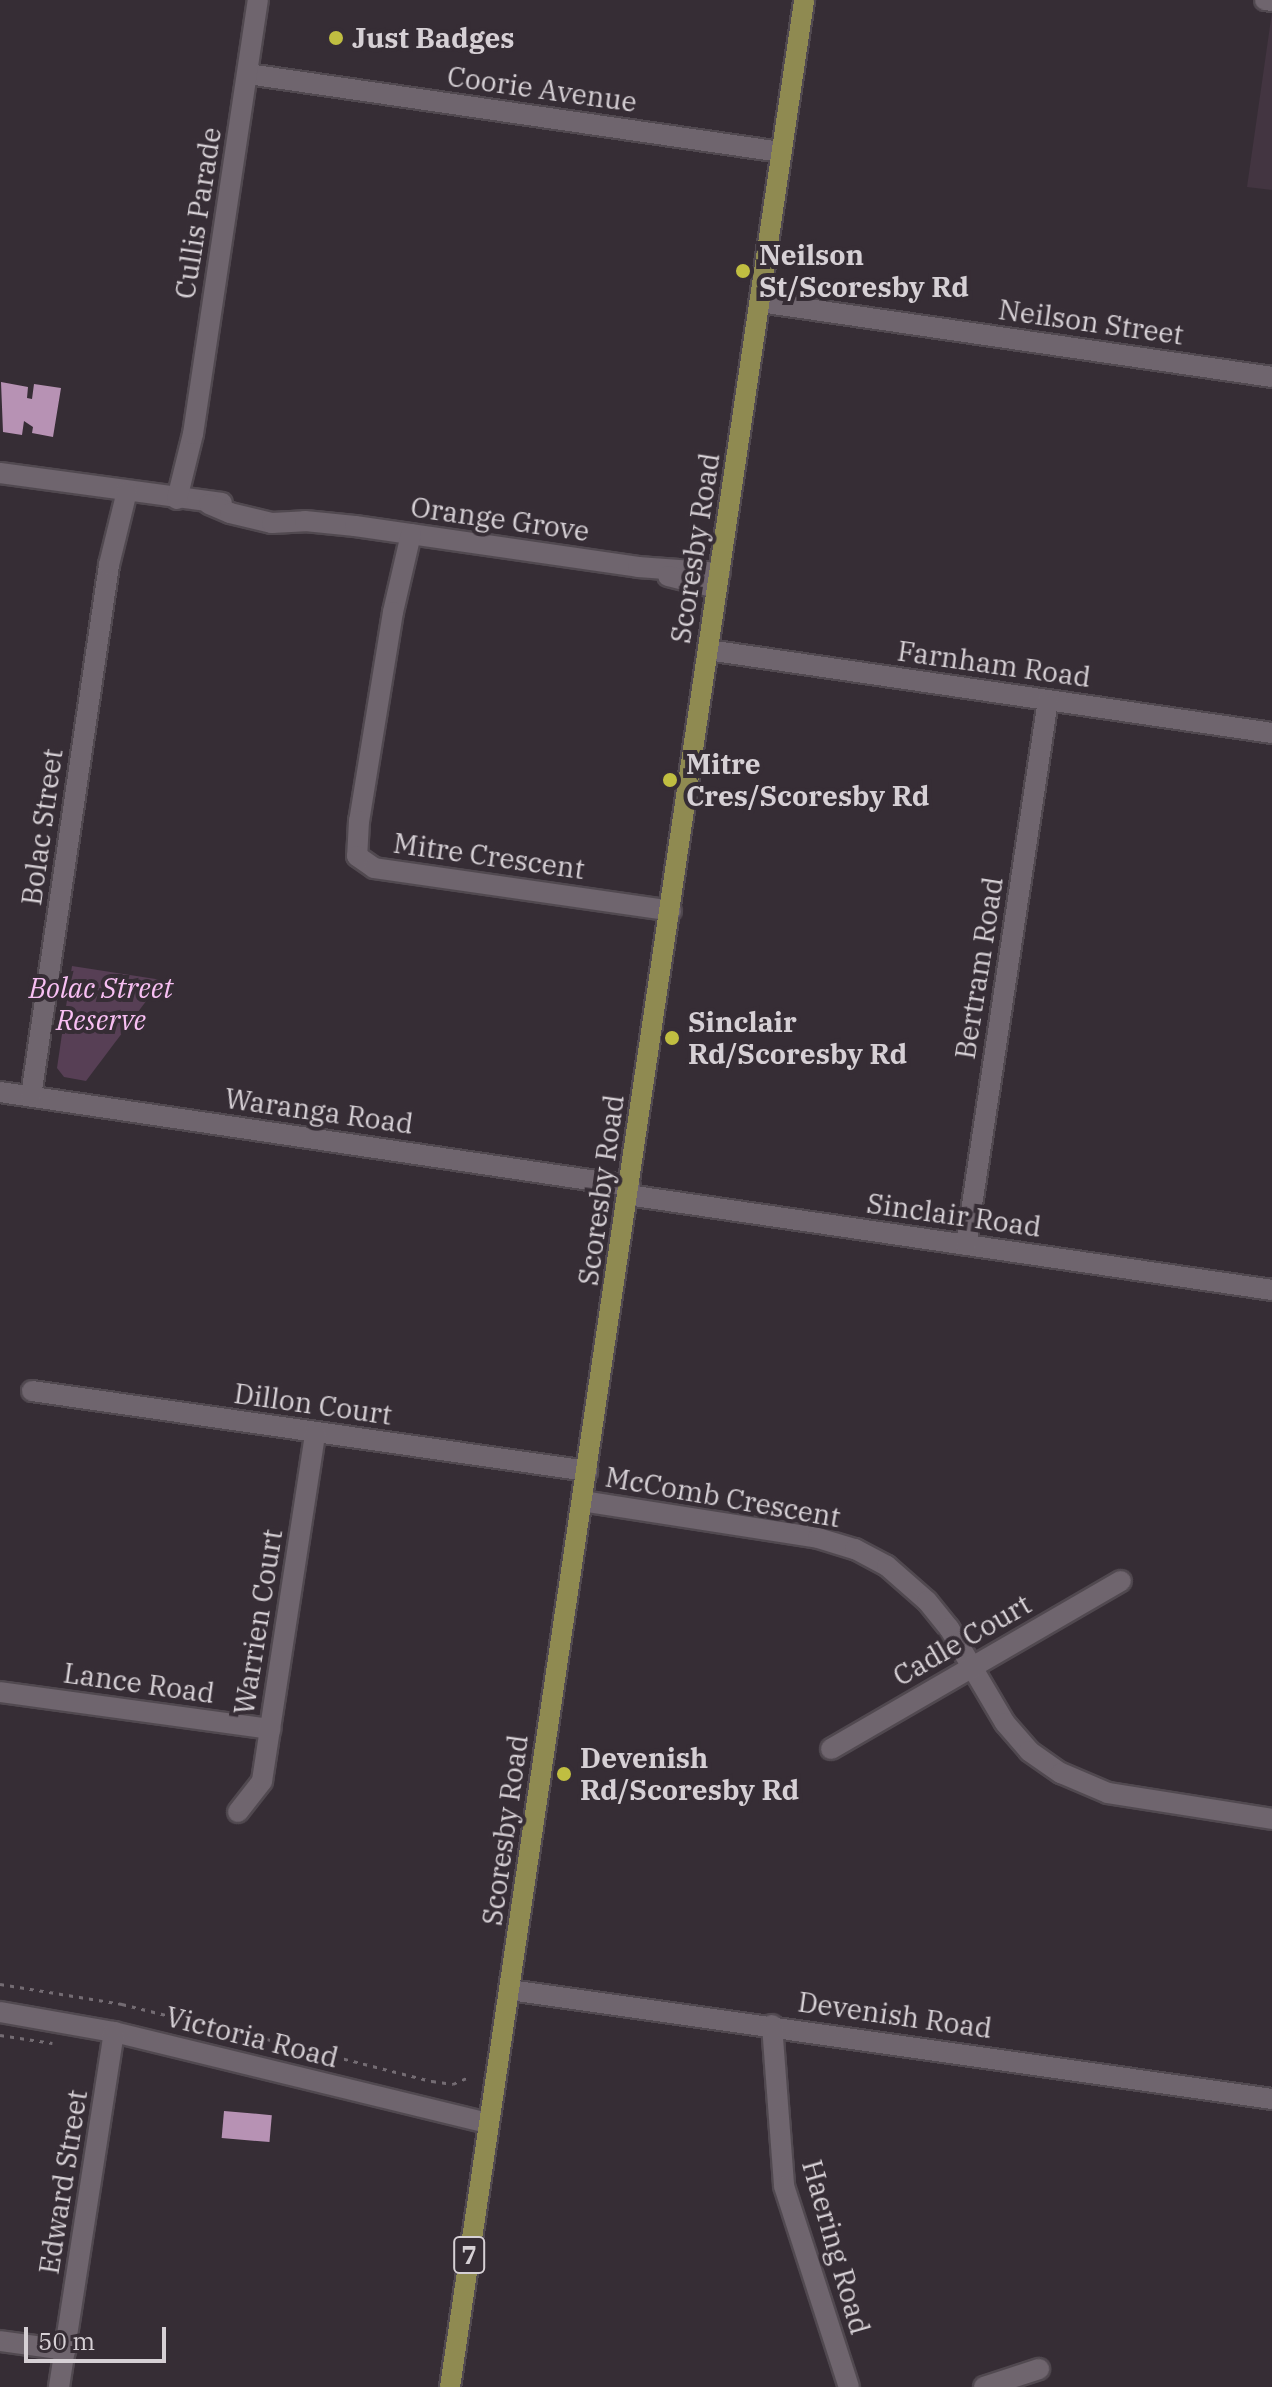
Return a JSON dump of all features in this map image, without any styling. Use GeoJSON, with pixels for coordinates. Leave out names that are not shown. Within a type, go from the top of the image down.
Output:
{"type":"FeatureCollection","features":[{"type":"Feature","properties":{"kind":"main road","name":"Scoresby Road"},"geometry":{"type":"LineString","coordinates":[[450,2387],[804,0]]}},
{"type":"Feature","properties":{"kind":"street","name":"Cullis Parade"},"geometry":{"type":"LineString","coordinates":[[192,501],[193,434],[258,0]]}},
{"type":"Feature","properties":{"kind":"street"},"geometry":{"type":"LineString","coordinates":[[1265,0],[1272,1]]}},
{"type":"Feature","properties":{"kind":"street","name":"Coorie Avenue"},"geometry":{"type":"LineString","coordinates":[[248,74],[781,152]]}},
{"type":"Feature","properties":{"kind":"street","name":"Neilson Street"},"geometry":{"type":"LineString","coordinates":[[760,302],[1272,377]]}},
{"type":"Feature","properties":{"kind":"street","name":"Orange Grove"},"geometry":{"type":"LineString","coordinates":[[0,473],[192,501],[272,523],[305,521],[355,526],[718,580]]}},
{"type":"Feature","properties":{"kind":"street","name":"Bolac Street"},"geometry":{"type":"LineString","coordinates":[[31,1096],[120,490]]}},
{"type":"Feature","properties":{"kind":"street","name":"Mitre Crescent"},"geometry":{"type":"LineString","coordinates":[[405,533],[357,831],[357,856],[374,868],[671,911]]}},
{"type":"Feature","properties":{"kind":"street","name":"Farnham Road"},"geometry":{"type":"LineString","coordinates":[[708,650],[1272,733]]}},
{"type":"Feature","properties":{"kind":"street","name":"Bertram Road"},"geometry":{"type":"LineString","coordinates":[[966,1245],[1048,700]]}},
{"type":"Feature","properties":{"kind":"street","name":"Waranga Road"},"geometry":{"type":"LineString","coordinates":[[0,1092],[629,1190]]}},
{"type":"Feature","properties":{"kind":"street","name":"Sinclair Road"},"geometry":{"type":"LineString","coordinates":[[629,1190],[966,1245],[1272,1290]]}},
{"type":"Feature","properties":{"kind":"street","name":"Dillon Court"},"geometry":{"type":"LineString","coordinates":[[32,1391],[587,1471]]}},
{"type":"Feature","properties":{"kind":"street","name":"Warrien Court"},"geometry":{"type":"LineString","coordinates":[[238,1812],[262,1781],[315,1433]]}},
{"type":"Feature","properties":{"kind":"street","name":"McComb Crescent"},"geometry":{"type":"LineString","coordinates":[[582,1501],[818,1538],[855,1549],[887,1566],[927,1601],[949,1628],[1005,1723],[1029,1751],[1083,1784],[1129,1797],[1272,1819]]}},
{"type":"Feature","properties":{"kind":"street","name":"Cadle Court"},"geometry":{"type":"LineString","coordinates":[[831,1749],[1121,1581]]}},
{"type":"Feature","properties":{"kind":"street","name":"Lance Road"},"geometry":{"type":"LineString","coordinates":[[0,1692],[270,1729]]}},
{"type":"Feature","properties":{"kind":"street","name":"Devenish Road"},"geometry":{"type":"LineString","coordinates":[[510,1990],[772,2025],[1272,2099]]}},
{"type":"Feature","properties":{"kind":"street","name":"Victoria Road"},"geometry":{"type":"LineString","coordinates":[[0,2012],[114,2032],[488,2123]]}},
{"type":"Feature","properties":{"kind":"street","name":"Haering Road"},"geometry":{"type":"LineString","coordinates":[[772,2025],[784,2186],[849,2387]]}},
{"type":"Feature","properties":{"kind":"street","name":"Edward Street"},"geometry":{"type":"LineString","coordinates":[[59,2387],[114,2032]]}},
{"type":"Feature","properties":{"kind":"street"},"geometry":{"type":"LineString","coordinates":[[0,2341],[65,2350]]}},
{"type":"Feature","properties":{"kind":"street"},"geometry":{"type":"LineString","coordinates":[[984,2387],[1039,2369]]}},
{"type":"Feature","properties":{"kind":"path"},"geometry":{"type":"LineString","coordinates":[[0,1984],[122,2004],[218,2028],[231,2038],[247,2034],[432,2081],[453,2084],[469,2077]]}},
{"type":"Feature","properties":{"kind":"path"},"geometry":{"type":"LineString","coordinates":[[0,2035],[62,2044]]}},
{"type":"Feature","properties":{"kind":"shaded area"},"geometry":{"type":"Polygon","coordinates":[[[1272,12],[1272,190],[1247,187],[1272,12]]]}},
{"type":"Feature","properties":{"kind":"green space","name":"Bolac Street Reserve"},"geometry":{"type":"Polygon","coordinates":[[[72,966],[162,980],[86,1081],[64,1077],[57,1068],[72,966]]]}},
{"type":"Feature","properties":{"kind":"building"},"geometry":{"type":"Polygon","coordinates":[[[1,382],[28,387],[27,398],[32,399],[34,384],[61,388],[53,437],[32,433],[33,427],[24,421],[22,435],[3,432],[1,382]]]}},
{"type":"Feature","properties":{"kind":"building"},"geometry":{"type":"Polygon","coordinates":[[[224,2111],[272,2115],[269,2142],[222,2138],[224,2111]]]}},
{"type":"Feature","properties":{"kind":"place","name":"Just Badges"},"geometry":{"type":"Point","coordinates":[336,38]}},
{"type":"Feature","properties":{"kind":"place","name":"Neilson St/Scoresby Rd"},"geometry":{"type":"Point","coordinates":[743,271]}},
{"type":"Feature","properties":{"kind":"place","name":"Mitre Cres/Scoresby Rd"},"geometry":{"type":"Point","coordinates":[670,780]}},
{"type":"Feature","properties":{"kind":"place","name":"Sinclair Rd/Scoresby Rd"},"geometry":{"type":"Point","coordinates":[672,1038]}},
{"type":"Feature","properties":{"kind":"place","name":"Devenish Rd/Scoresby Rd"},"geometry":{"type":"Point","coordinates":[564,1774]}}]}
